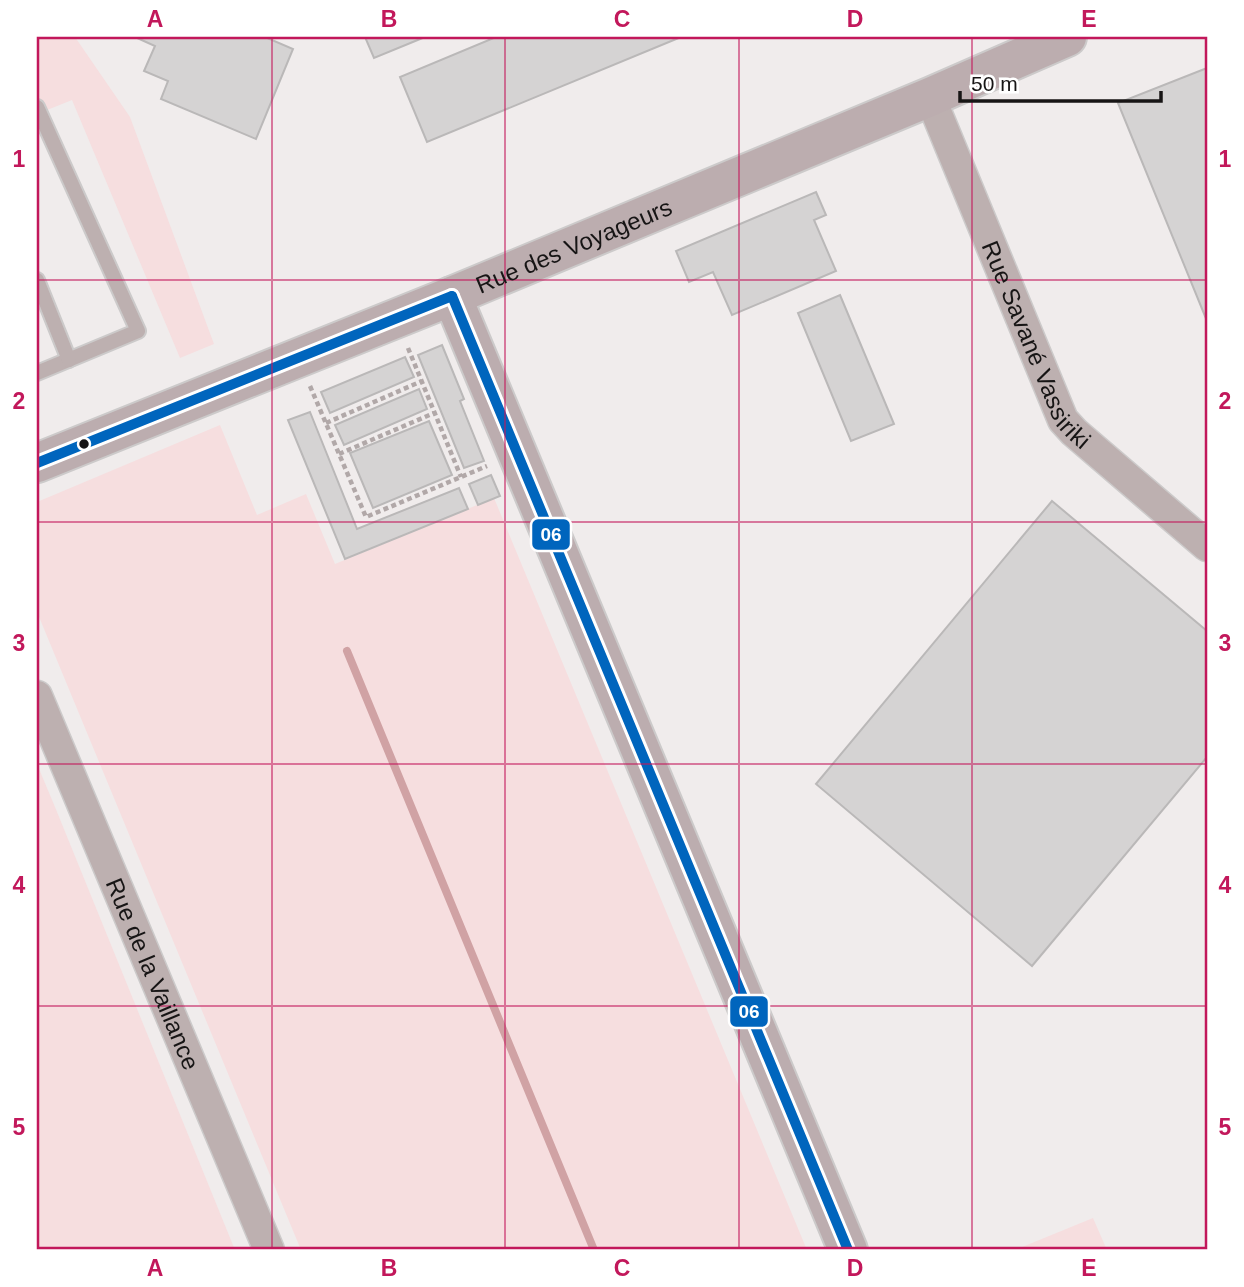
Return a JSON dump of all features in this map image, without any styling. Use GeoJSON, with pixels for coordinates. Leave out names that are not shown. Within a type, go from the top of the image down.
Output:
{"type":"FeatureCollection","features":[{"type":"Feature","properties":{"kind":"street","name":"Rue des Voyageurs"},"geometry":{"type":"LineString","coordinates":[[37,463],[452,296],[1068,37]]}},
{"type":"Feature","properties":{"kind":"street","name":"Rue Savané Vassiriki"},"geometry":{"type":"LineString","coordinates":[[930,97],[1063,420],[1207,546]]}},
{"type":"Feature","properties":{"kind":"street"},"geometry":{"type":"LineString","coordinates":[[452,296],[848,1250]]}},
{"type":"Feature","properties":{"kind":"street","name":"Rue de la Vaillance"},"geometry":{"type":"LineString","coordinates":[[37,696],[269,1250]]}},
{"type":"Feature","properties":{"kind":"lane"},"geometry":{"type":"LineString","coordinates":[[37,107],[138,331],[37,373]]}},
{"type":"Feature","properties":{"kind":"lane"},"geometry":{"type":"LineString","coordinates":[[37,280],[69,360]]}},
{"type":"Feature","properties":{"kind":"path"},"geometry":{"type":"LineString","coordinates":[[396,318],[461,477]]}},
{"type":"Feature","properties":{"kind":"path"},"geometry":{"type":"LineString","coordinates":[[298,358],[366,517],[517,453]]}},
{"type":"Feature","properties":{"kind":"path"},"geometry":{"type":"LineString","coordinates":[[326,423],[422,381]]}},
{"type":"Feature","properties":{"kind":"path"},"geometry":{"type":"LineString","coordinates":[[338,454],[435,413]]}},
{"type":"Feature","properties":{"kind":"shaded area"},"geometry":{"type":"Polygon","coordinates":[[[37,37],[75,37],[130,117],[214,344],[180,358],[72,100],[37,114],[37,37]]]}},
{"type":"Feature","properties":{"kind":"shaded area"},"geometry":{"type":"Polygon","coordinates":[[[220,425],[257,515],[306,494],[335,564],[494,498],[807,1250],[301,1250],[37,612],[37,502],[220,425]]]}},
{"type":"Feature","properties":{"kind":"shaded area"},"geometry":{"type":"Polygon","coordinates":[[[37,764],[55,807],[235,1250],[37,1250],[37,764]]]}},
{"type":"Feature","properties":{"kind":"shaded area"},"geometry":{"type":"Polygon","coordinates":[[[1093,1218],[1107,1250],[1015,1250],[1093,1218]]]}},
{"type":"Feature","properties":{"kind":"building"},"geometry":{"type":"Polygon","coordinates":[[[135,37],[265,37],[293,49],[256,139],[161,99],[168,81],[144,71],[155,46],[135,37]]]}},
{"type":"Feature","properties":{"kind":"building"},"geometry":{"type":"Polygon","coordinates":[[[365,37],[425,37],[374,58],[365,37]]]}},
{"type":"Feature","properties":{"kind":"building"},"geometry":{"type":"Polygon","coordinates":[[[496,37],[681,37],[427,142],[400,77],[496,37]]]}},
{"type":"Feature","properties":{"kind":"building"},"geometry":{"type":"Polygon","coordinates":[[[1207,68],[1207,321],[1118,103],[1207,68]]]}},
{"type":"Feature","properties":{"kind":"building"},"geometry":{"type":"Polygon","coordinates":[[[816,192],[826,215],[814,220],[836,271],[732,315],[713,272],[689,282],[676,251],[816,192]]]}},
{"type":"Feature","properties":{"kind":"building"},"geometry":{"type":"Polygon","coordinates":[[[840,295],[894,424],[851,441],[798,313],[840,295]]]}},
{"type":"Feature","properties":{"kind":"building"},"geometry":{"type":"Polygon","coordinates":[[[442,345],[464,399],[460,401],[484,461],[464,468],[418,355],[442,345]]]}},
{"type":"Feature","properties":{"kind":"building"},"geometry":{"type":"Polygon","coordinates":[[[405,357],[414,377],[330,413],[321,392],[405,357]]]}},
{"type":"Feature","properties":{"kind":"building"},"geometry":{"type":"Polygon","coordinates":[[[419,389],[427,409],[344,445],[335,425],[419,389]]]}},
{"type":"Feature","properties":{"kind":"building"},"geometry":{"type":"Polygon","coordinates":[[[310,412],[357,529],[459,488],[468,509],[345,559],[288,420],[310,412]]]}},
{"type":"Feature","properties":{"kind":"building"},"geometry":{"type":"Polygon","coordinates":[[[429,421],[452,475],[373,508],[350,453],[429,421]]]}},
{"type":"Feature","properties":{"kind":"building"},"geometry":{"type":"Polygon","coordinates":[[[491,475],[500,496],[478,505],[469,484],[491,475]]]}},
{"type":"Feature","properties":{"kind":"building"},"geometry":{"type":"Polygon","coordinates":[[[1052,501],[1207,631],[1207,757],[1032,966],[816,784],[1052,501]]]}},
{"type":"Feature","properties":{"kind":"waterway"},"geometry":{"type":"LineString","coordinates":[[347,651],[594,1250]]}},
{"type":"Feature","properties":{"kind":"transit line","name":"06"},"geometry":{"type":"LineString","coordinates":[[452,296],[848,1250]]}},
{"type":"Feature","properties":{"kind":"transit line","name":"06"},"geometry":{"type":"LineString","coordinates":[[37,463],[452,296]]}}]}
